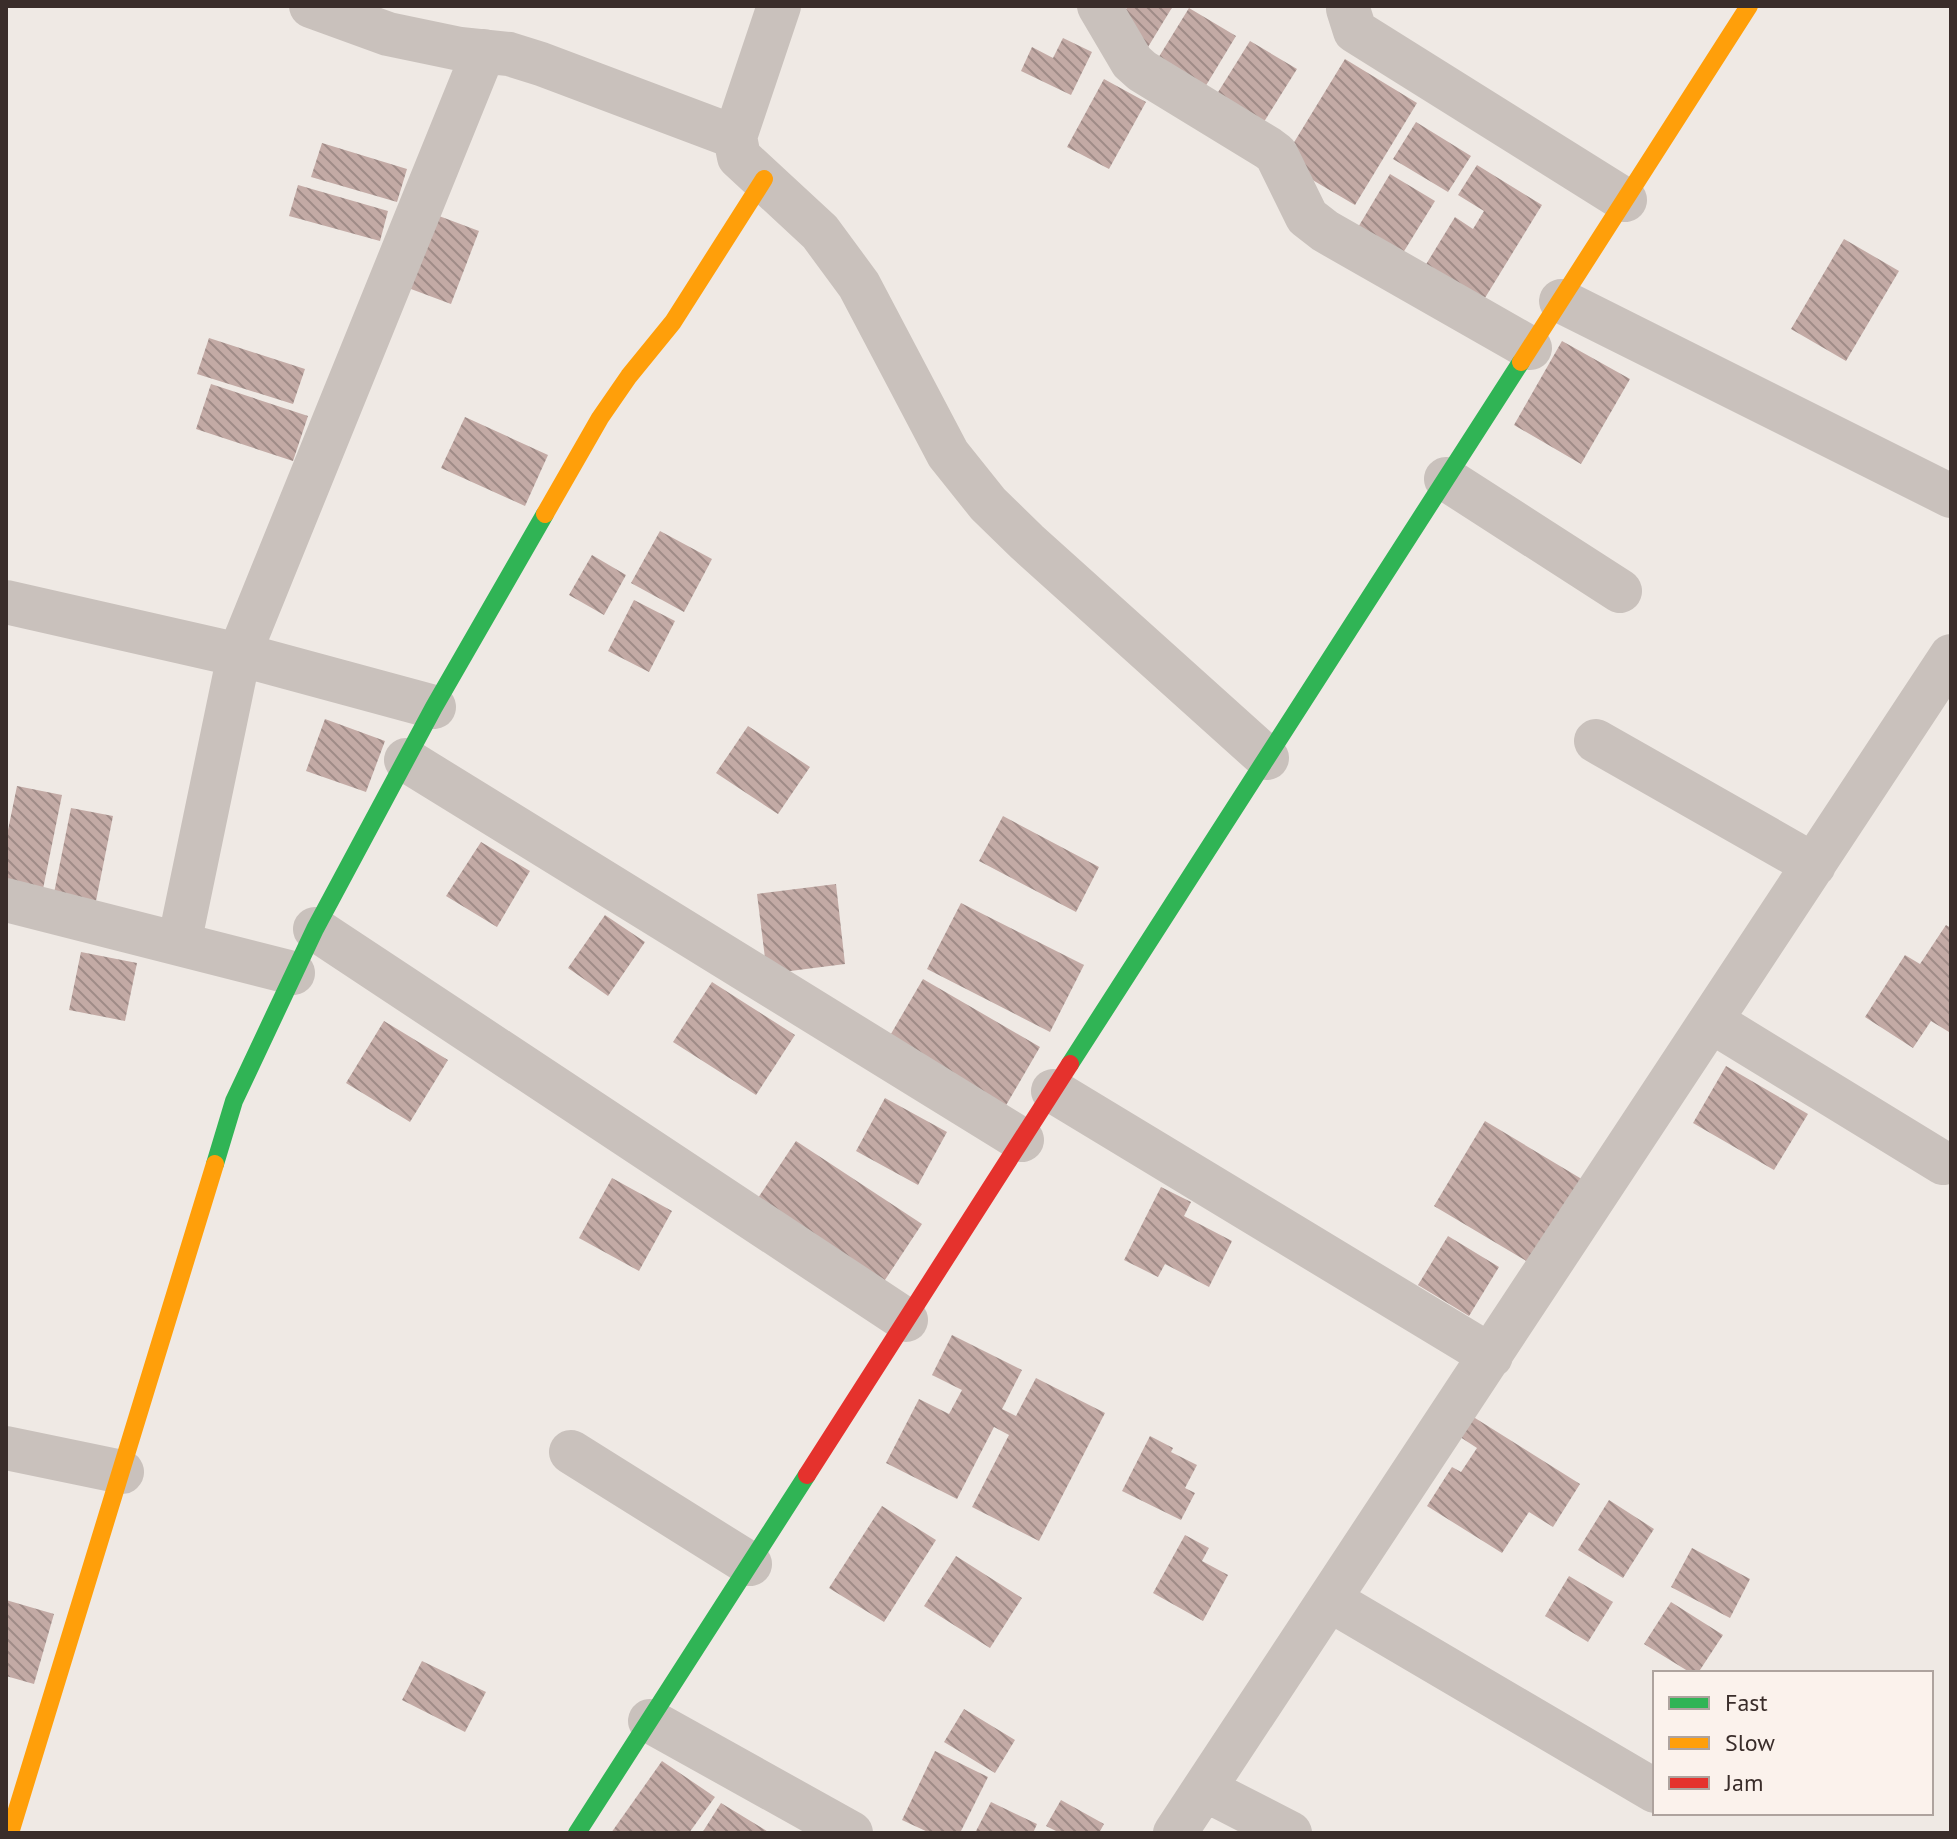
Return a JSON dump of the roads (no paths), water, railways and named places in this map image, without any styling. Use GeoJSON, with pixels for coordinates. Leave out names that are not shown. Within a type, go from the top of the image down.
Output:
{"type":"FeatureCollection","features":[{"type":"Feature","properties":{"kind":"main road"},"geometry":{"type":"LineString","coordinates":[[577,1833],[1749,6]]}},
{"type":"Feature","properties":{"kind":"main road"},"geometry":{"type":"LineString","coordinates":[[10,1833],[234,1101],[315,929],[434,707],[600,418],[673,322],[764,179]]}},
{"type":"Feature","properties":{"kind":"street"},"geometry":{"type":"LineString","coordinates":[[311,6],[388,34],[460,49],[509,54],[735,137]]}},
{"type":"Feature","properties":{"kind":"street"},"geometry":{"type":"LineString","coordinates":[[779,6],[735,137],[739,157],[820,232],[859,285],[948,454],[988,504],[1267,758]]}},
{"type":"Feature","properties":{"kind":"street"},"geometry":{"type":"LineString","coordinates":[[1099,6],[1132,62],[1142,71],[1276,154],[1307,217],[1325,231],[1530,348]]}},
{"type":"Feature","properties":{"kind":"street"},"geometry":{"type":"LineString","coordinates":[[1349,6],[1355,31],[1625,200]]}},
{"type":"Feature","properties":{"kind":"street"},"geometry":{"type":"LineString","coordinates":[[179,944],[239,655],[484,51]]}},
{"type":"Feature","properties":{"kind":"street"},"geometry":{"type":"LineString","coordinates":[[1561,301],[1951,496]]}},
{"type":"Feature","properties":{"kind":"street"},"geometry":{"type":"LineString","coordinates":[[1446,479],[1620,591]]}},
{"type":"Feature","properties":{"kind":"street"},"geometry":{"type":"LineString","coordinates":[[6,602],[239,655],[434,707]]}},
{"type":"Feature","properties":{"kind":"street"},"geometry":{"type":"LineString","coordinates":[[1175,1833],[1951,656]]}},
{"type":"Feature","properties":{"kind":"street"},"geometry":{"type":"LineString","coordinates":[[1596,741],[1814,865]]}},
{"type":"Feature","properties":{"kind":"street"},"geometry":{"type":"LineString","coordinates":[[406,760],[1022,1140]]}},
{"type":"Feature","properties":{"kind":"street"},"geometry":{"type":"LineString","coordinates":[[6,900],[293,973]]}},
{"type":"Feature","properties":{"kind":"street"},"geometry":{"type":"LineString","coordinates":[[315,929],[906,1320]]}},
{"type":"Feature","properties":{"kind":"street"},"geometry":{"type":"LineString","coordinates":[[1711,1021],[1943,1163]]}},
{"type":"Feature","properties":{"kind":"street"},"geometry":{"type":"LineString","coordinates":[[1053,1091],[1491,1356]]}},
{"type":"Feature","properties":{"kind":"street"},"geometry":{"type":"LineString","coordinates":[[6,1448],[122,1472]]}},
{"type":"Feature","properties":{"kind":"street"},"geometry":{"type":"LineString","coordinates":[[571,1452],[750,1564]]}},
{"type":"Feature","properties":{"kind":"street"},"geometry":{"type":"LineString","coordinates":[[1330,1600],[1653,1790]]}},
{"type":"Feature","properties":{"kind":"street"},"geometry":{"type":"LineString","coordinates":[[650,1721],[851,1833]]}},
{"type":"Feature","properties":{"kind":"street"},"geometry":{"type":"LineString","coordinates":[[1204,1789],[1290,1833]]}}]}
